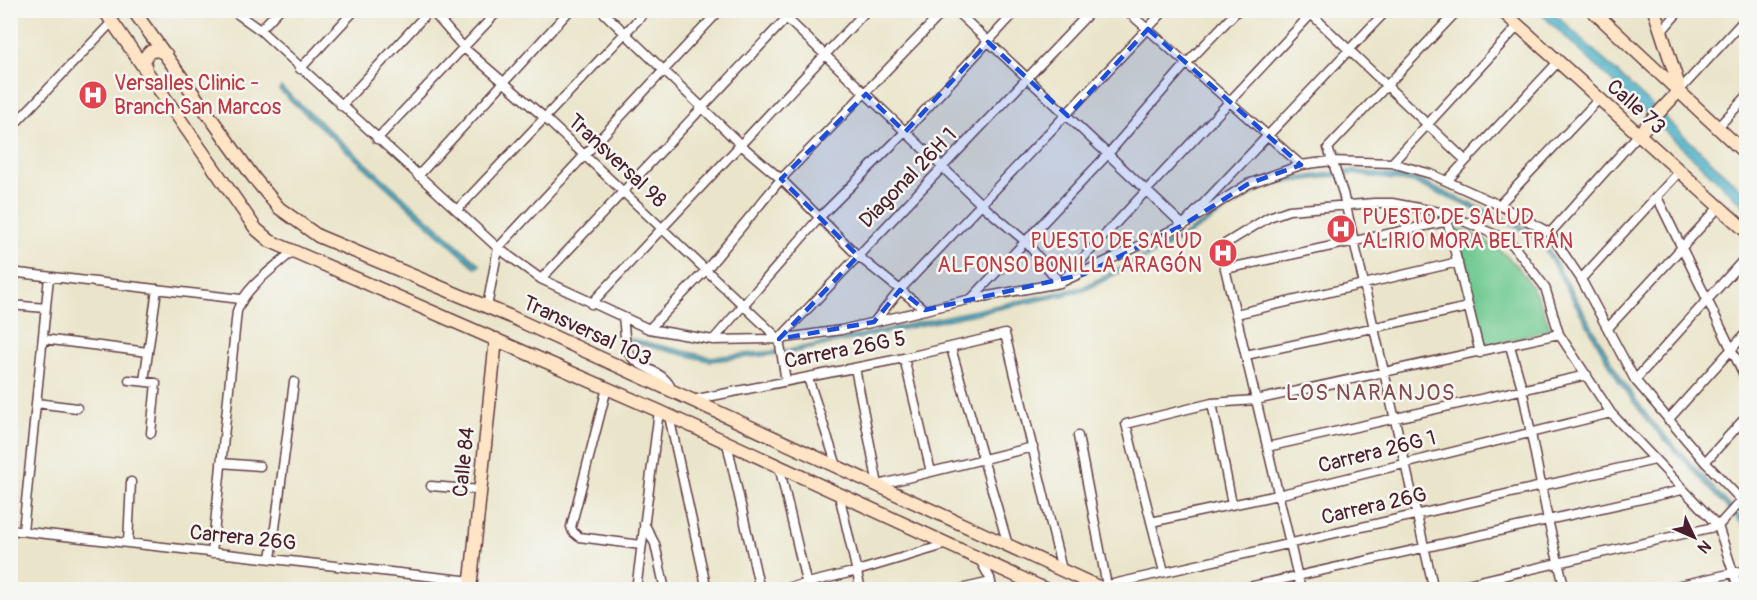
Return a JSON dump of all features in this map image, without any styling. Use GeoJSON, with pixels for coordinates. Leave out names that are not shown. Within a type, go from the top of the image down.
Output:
{"type":"FeatureCollection","features":[{"type":"Feature","properties":{"kind":"street","name":"Transversal 103"},"geometry":{"type":"LineString","coordinates":[[104,10],[256,229],[270,240],[664,413],[1047,590]]}},
{"type":"Feature","properties":{"kind":"street","name":"Transversal 103"},"geometry":{"type":"LineString","coordinates":[[133,10],[254,178],[279,208],[318,236],[578,348],[1062,570],[1104,587]]}},
{"type":"Feature","properties":{"kind":"street"},"geometry":{"type":"LineString","coordinates":[[232,10],[260,30],[498,248],[541,279],[649,329],[713,340],[780,342],[971,299],[1060,283],[1183,225],[1248,184],[1301,165],[1392,163],[1447,181],[1550,233],[1581,279],[1635,380],[1705,462],[1744,501],[1718,526],[1441,590]]}},
{"type":"Feature","properties":{"kind":"street"},"geometry":{"type":"LineString","coordinates":[[260,30],[279,10]]}},
{"type":"Feature","properties":{"kind":"street"},"geometry":{"type":"LineString","coordinates":[[300,69],[355,10]]}},
{"type":"Feature","properties":{"kind":"street"},"geometry":{"type":"LineString","coordinates":[[341,106],[430,10]]}},
{"type":"Feature","properties":{"kind":"street","name":"Transversal 98"},"geometry":{"type":"LineString","coordinates":[[430,10],[464,48],[585,155],[780,342]]}},
{"type":"Feature","properties":{"kind":"street"},"geometry":{"type":"LineString","coordinates":[[377,139],[499,10]]}},
{"type":"Feature","properties":{"kind":"street"},"geometry":{"type":"LineString","coordinates":[[417,176],[570,10]]}},
{"type":"Feature","properties":{"kind":"street"},"geometry":{"type":"LineString","coordinates":[[601,10],[741,145],[781,179],[858,256],[925,310]]}},
{"type":"Feature","properties":{"kind":"street"},"geometry":{"type":"LineString","coordinates":[[457,210],[647,10]]}},
{"type":"Feature","properties":{"kind":"street"},"geometry":{"type":"LineString","coordinates":[[486,307],[498,248],[720,10]]}},
{"type":"Feature","properties":{"kind":"street"},"geometry":{"type":"LineString","coordinates":[[778,10],[942,168],[1024,241],[1060,283]]}},
{"type":"Feature","properties":{"kind":"street"},"geometry":{"type":"LineString","coordinates":[[541,279],[794,10]]}},
{"type":"Feature","properties":{"kind":"street"},"geometry":{"type":"LineString","coordinates":[[591,304],[867,10]]}},
{"type":"Feature","properties":{"kind":"street"},"geometry":{"type":"LineString","coordinates":[[649,329],[706,270],[781,179],[866,94],[945,10]]}},
{"type":"Feature","properties":{"kind":"street"},"geometry":{"type":"LineString","coordinates":[[955,10],[1183,225]]}},
{"type":"Feature","properties":{"kind":"street"},"geometry":{"type":"LineString","coordinates":[[713,340],[820,217],[905,132],[1017,10]]}},
{"type":"Feature","properties":{"kind":"street","name":"Diagonal 26H 1"},"geometry":{"type":"LineString","coordinates":[[780,342],[858,256],[1092,10]]}},
{"type":"Feature","properties":{"kind":"street"},"geometry":{"type":"LineString","coordinates":[[1126,10],[1301,165]]}},
{"type":"Feature","properties":{"kind":"street"},"geometry":{"type":"LineString","coordinates":[[874,322],[900,290],[1068,116],[1165,10]]}},
{"type":"Feature","properties":{"kind":"street"},"geometry":{"type":"LineString","coordinates":[[971,299],[1108,154],[1186,64],[1238,10]]}},
{"type":"Feature","properties":{"kind":"street"},"geometry":{"type":"LineString","coordinates":[[1183,225],[1387,10]]}},
{"type":"Feature","properties":{"kind":"street"},"geometry":{"type":"LineString","coordinates":[[1434,590],[1346,205],[1328,148],[1458,10]]}},
{"type":"Feature","properties":{"kind":"street","name":"Calle 73"},"geometry":{"type":"LineString","coordinates":[[1502,10],[1599,99],[1641,132],[1746,231]]}},
{"type":"Feature","properties":{"kind":"street","name":"Calle 73"},"geometry":{"type":"LineString","coordinates":[[1592,10],[1675,96],[1746,154]]}},
{"type":"Feature","properties":{"kind":"street"},"geometry":{"type":"LineString","coordinates":[[1654,10],[1678,82],[1675,96]]}},
{"type":"Feature","properties":{"kind":"street"},"geometry":{"type":"LineString","coordinates":[[1662,31],[1680,10]]}},
{"type":"Feature","properties":{"kind":"street"},"geometry":{"type":"LineString","coordinates":[[1060,283],[1311,12],[1466,160]]}},
{"type":"Feature","properties":{"kind":"street"},"geometry":{"type":"LineString","coordinates":[[1550,233],[1746,18]]}},
{"type":"Feature","properties":{"kind":"street"},"geometry":{"type":"LineString","coordinates":[[10,129],[112,22]]}},
{"type":"Feature","properties":{"kind":"street"},"geometry":{"type":"LineString","coordinates":[[125,40],[131,41],[138,38],[142,32],[141,22]]}},
{"type":"Feature","properties":{"kind":"street"},"geometry":{"type":"LineString","coordinates":[[1392,163],[1518,26]]}},
{"type":"Feature","properties":{"kind":"street"},"geometry":{"type":"LineString","coordinates":[[146,70],[144,58],[149,52],[157,50],[166,55]]}},
{"type":"Feature","properties":{"kind":"street"},"geometry":{"type":"LineString","coordinates":[[1447,181],[1558,62]]}},
{"type":"Feature","properties":{"kind":"street"},"geometry":{"type":"LineString","coordinates":[[1717,128],[1746,97]]}},
{"type":"Feature","properties":{"kind":"street"},"geometry":{"type":"LineString","coordinates":[[1499,206],[1599,99]]}},
{"type":"Feature","properties":{"kind":"street"},"geometry":{"type":"LineString","coordinates":[[1581,279],[1680,171]]}},
{"type":"Feature","properties":{"kind":"street"},"geometry":{"type":"LineString","coordinates":[[1657,196],[1746,379]]}},
{"type":"Feature","properties":{"kind":"street"},"geometry":{"type":"LineString","coordinates":[[1301,590],[1220,247],[1279,213],[1312,207],[1392,203],[1446,217],[1498,236],[1513,245],[1545,287],[1559,334],[1611,413],[1718,526],[1735,572],[1739,590]]}},
{"type":"Feature","properties":{"kind":"street"},"geometry":{"type":"LineString","coordinates":[[1608,328],[1720,206]]}},
{"type":"Feature","properties":{"kind":"street"},"geometry":{"type":"LineString","coordinates":[[1226,269],[1354,241],[1446,217]]}},
{"type":"Feature","properties":{"kind":"street"},"geometry":{"type":"LineString","coordinates":[[1446,217],[1480,353]]}},
{"type":"Feature","properties":{"kind":"street"},"geometry":{"type":"LineString","coordinates":[[212,553],[237,311],[241,299],[293,251]]}},
{"type":"Feature","properties":{"kind":"street"},"geometry":{"type":"LineString","coordinates":[[1635,380],[1746,257]]}},
{"type":"Feature","properties":{"kind":"street"},"geometry":{"type":"LineString","coordinates":[[1236,314],[1458,262]]}},
{"type":"Feature","properties":{"kind":"street"},"geometry":{"type":"LineString","coordinates":[[10,272],[241,299]]}},
{"type":"Feature","properties":{"kind":"street"},"geometry":{"type":"LineString","coordinates":[[23,531],[49,277]]}},
{"type":"Feature","properties":{"kind":"street"},"geometry":{"type":"LineString","coordinates":[[144,381],[157,289]]}},
{"type":"Feature","properties":{"kind":"street"},"geometry":{"type":"LineString","coordinates":[[10,305],[46,308]]}},
{"type":"Feature","properties":{"kind":"street"},"geometry":{"type":"LineString","coordinates":[[1246,355],[1468,307]]}},
{"type":"Feature","properties":{"kind":"street"},"geometry":{"type":"LineString","coordinates":[[624,318],[628,350],[632,357],[666,378],[672,391]]}},
{"type":"Feature","properties":{"kind":"street"},"geometry":{"type":"LineString","coordinates":[[1668,420],[1746,333]]}},
{"type":"Feature","properties":{"kind":"street","name":"Carrera 26G 5"},"geometry":{"type":"LineString","coordinates":[[692,400],[904,358],[1005,334],[1033,447]]}},
{"type":"Feature","properties":{"kind":"street"},"geometry":{"type":"LineString","coordinates":[[1164,572],[1126,424],[1212,403],[1256,400],[1384,374],[1559,334]]}},
{"type":"Feature","properties":{"kind":"street"},"geometry":{"type":"LineString","coordinates":[[43,339],[148,351]]}},
{"type":"Feature","properties":{"kind":"street","name":"Calle 84"},"geometry":{"type":"LineString","coordinates":[[471,585],[496,339]]}},
{"type":"Feature","properties":{"kind":"street"},"geometry":{"type":"LineString","coordinates":[[780,342],[786,381]]}},
{"type":"Feature","properties":{"kind":"street"},"geometry":{"type":"LineString","coordinates":[[1510,346],[1522,388],[1548,520],[1565,590]]}},
{"type":"Feature","properties":{"kind":"street"},"geometry":{"type":"LineString","coordinates":[[568,371],[579,370],[584,365],[585,356],[578,348]]}},
{"type":"Feature","properties":{"kind":"street"},"geometry":{"type":"LineString","coordinates":[[951,348],[1008,545]]}},
{"type":"Feature","properties":{"kind":"street"},"geometry":{"type":"LineString","coordinates":[[904,358],[931,472]]}},
{"type":"Feature","properties":{"kind":"street"},"geometry":{"type":"LineString","coordinates":[[855,368],[878,485],[1033,447],[1062,570]]}},
{"type":"Feature","properties":{"kind":"street"},"geometry":{"type":"LineString","coordinates":[[623,395],[617,388],[618,380],[624,374],[633,373]]}},
{"type":"Feature","properties":{"kind":"street"},"geometry":{"type":"LineString","coordinates":[[1267,447],[1587,375]]}},
{"type":"Feature","properties":{"kind":"street"},"geometry":{"type":"LineString","coordinates":[[808,378],[837,466]]}},
{"type":"Feature","properties":{"kind":"street"},"geometry":{"type":"LineString","coordinates":[[129,380],[156,382],[151,433]]}},
{"type":"Feature","properties":{"kind":"street"},"geometry":{"type":"LineString","coordinates":[[271,559],[294,382]]}},
{"type":"Feature","properties":{"kind":"street"},"geometry":{"type":"LineString","coordinates":[[607,388],[571,527],[579,537],[641,545]]}},
{"type":"Feature","properties":{"kind":"street"},"geometry":{"type":"LineString","coordinates":[[36,403],[77,408]]}},
{"type":"Feature","properties":{"kind":"street"},"geometry":{"type":"LineString","coordinates":[[1212,403],[1232,504]]}},
{"type":"Feature","properties":{"kind":"street"},"geometry":{"type":"LineString","coordinates":[[646,590],[637,585],[641,545],[664,413]]}},
{"type":"Feature","properties":{"kind":"street"},"geometry":{"type":"LineString","coordinates":[[664,413],[707,590]]}},
{"type":"Feature","properties":{"kind":"street","name":"Carrera 26G 1"},"geometry":{"type":"LineString","coordinates":[[1151,522],[1278,495],[1611,413]]}},
{"type":"Feature","properties":{"kind":"street"},"geometry":{"type":"LineString","coordinates":[[1705,462],[1746,417]]}},
{"type":"Feature","properties":{"kind":"street"},"geometry":{"type":"LineString","coordinates":[[1078,436],[1104,587]]}},
{"type":"Feature","properties":{"kind":"street"},"geometry":{"type":"LineString","coordinates":[[727,443],[760,590]]}},
{"type":"Feature","properties":{"kind":"street","name":"Carrera 26G"},"geometry":{"type":"LineString","coordinates":[[1104,587],[1655,460]]}},
{"type":"Feature","properties":{"kind":"street"},"geometry":{"type":"LineString","coordinates":[[221,463],[260,466]]}},
{"type":"Feature","properties":{"kind":"street"},"geometry":{"type":"LineString","coordinates":[[779,466],[808,587]]}},
{"type":"Feature","properties":{"kind":"street"},"geometry":{"type":"LineString","coordinates":[[128,543],[131,482]]}},
{"type":"Feature","properties":{"kind":"street"},"geometry":{"type":"LineString","coordinates":[[431,486],[481,490]]}},
{"type":"Feature","properties":{"kind":"street"},"geometry":{"type":"LineString","coordinates":[[1235,590],[1682,490]]}},
{"type":"Feature","properties":{"kind":"street"},"geometry":{"type":"LineString","coordinates":[[839,494],[861,590]]}},
{"type":"Feature","properties":{"kind":"street"},"geometry":{"type":"LineString","coordinates":[[644,522],[655,544],[665,590]]}},
{"type":"Feature","properties":{"kind":"street","name":"Carrera 26G"},"geometry":{"type":"LineString","coordinates":[[10,530],[271,559],[471,585]]}},
{"type":"Feature","properties":{"kind":"street"},"geometry":{"type":"LineString","coordinates":[[779,590],[808,587],[948,544]]}},
{"type":"Feature","properties":{"kind":"street"},"geometry":{"type":"LineString","coordinates":[[980,560],[991,583]]}},
{"type":"Feature","properties":{"kind":"street"},"geometry":{"type":"LineString","coordinates":[[956,590],[991,583],[1001,569]]}},
{"type":"Feature","properties":{"kind":"street"},"geometry":{"type":"LineString","coordinates":[[1659,590],[1746,570]]}},
{"type":"Feature","properties":{"kind":"highlighted area"},"geometry":{"type":"Polygon","coordinates":[[[1148,29],[1301,165],[1248,184],[1183,225],[1084,274],[925,310],[900,290],[874,322],[779,339],[858,256],[781,179],[866,94],[905,132],[988,42],[1068,116],[1148,29]]]}},
{"type":"Feature","properties":{"kind":"green space"},"geometry":{"type":"Polygon","coordinates":[[[1454,228],[1489,243],[1516,265],[1536,294],[1550,329],[1485,347],[1454,228]]]}},
{"type":"Feature","properties":{"kind":"water"},"geometry":{"type":"Polygon","coordinates":[[[1538,11],[1552,11],[1746,194],[1746,208],[1538,11]]]}},
{"type":"Feature","properties":{"kind":"water"},"geometry":{"type":"Polygon","coordinates":[[[281,87],[480,265],[476,268],[279,90],[281,87]]]}},
{"type":"Feature","properties":{"kind":"water"},"geometry":{"type":"Polygon","coordinates":[[[1353,170],[1415,179],[1528,229],[1548,248],[1622,380],[1650,419],[1746,523],[1746,528],[1648,422],[1619,382],[1545,250],[1526,232],[1414,183],[1353,174],[1268,185],[1177,242],[1084,291],[790,353],[709,361],[630,342],[631,339],[710,357],[789,350],[1083,287],[1176,239],[1267,182],[1353,170]]]}},
{"type":"Feature","properties":{"kind":"place","name":"Versalles Clinic - Branch San Marcos"},"geometry":{"type":"Point","coordinates":[93,95]}},
{"type":"Feature","properties":{"kind":"place","name":"PUESTO DE SALUD ALIRIO MORA BELTRÁN"},"geometry":{"type":"Point","coordinates":[1341,229]}},
{"type":"Feature","properties":{"kind":"place","name":"PUESTO DE SALUD ALFONSO BONILLA ARAGÓN"},"geometry":{"type":"Point","coordinates":[1223,253]}},
{"type":"Feature","properties":{"kind":"district","name":"LOS NARANJOS"},"geometry":{"type":"Point","coordinates":[1371,393]}}]}
